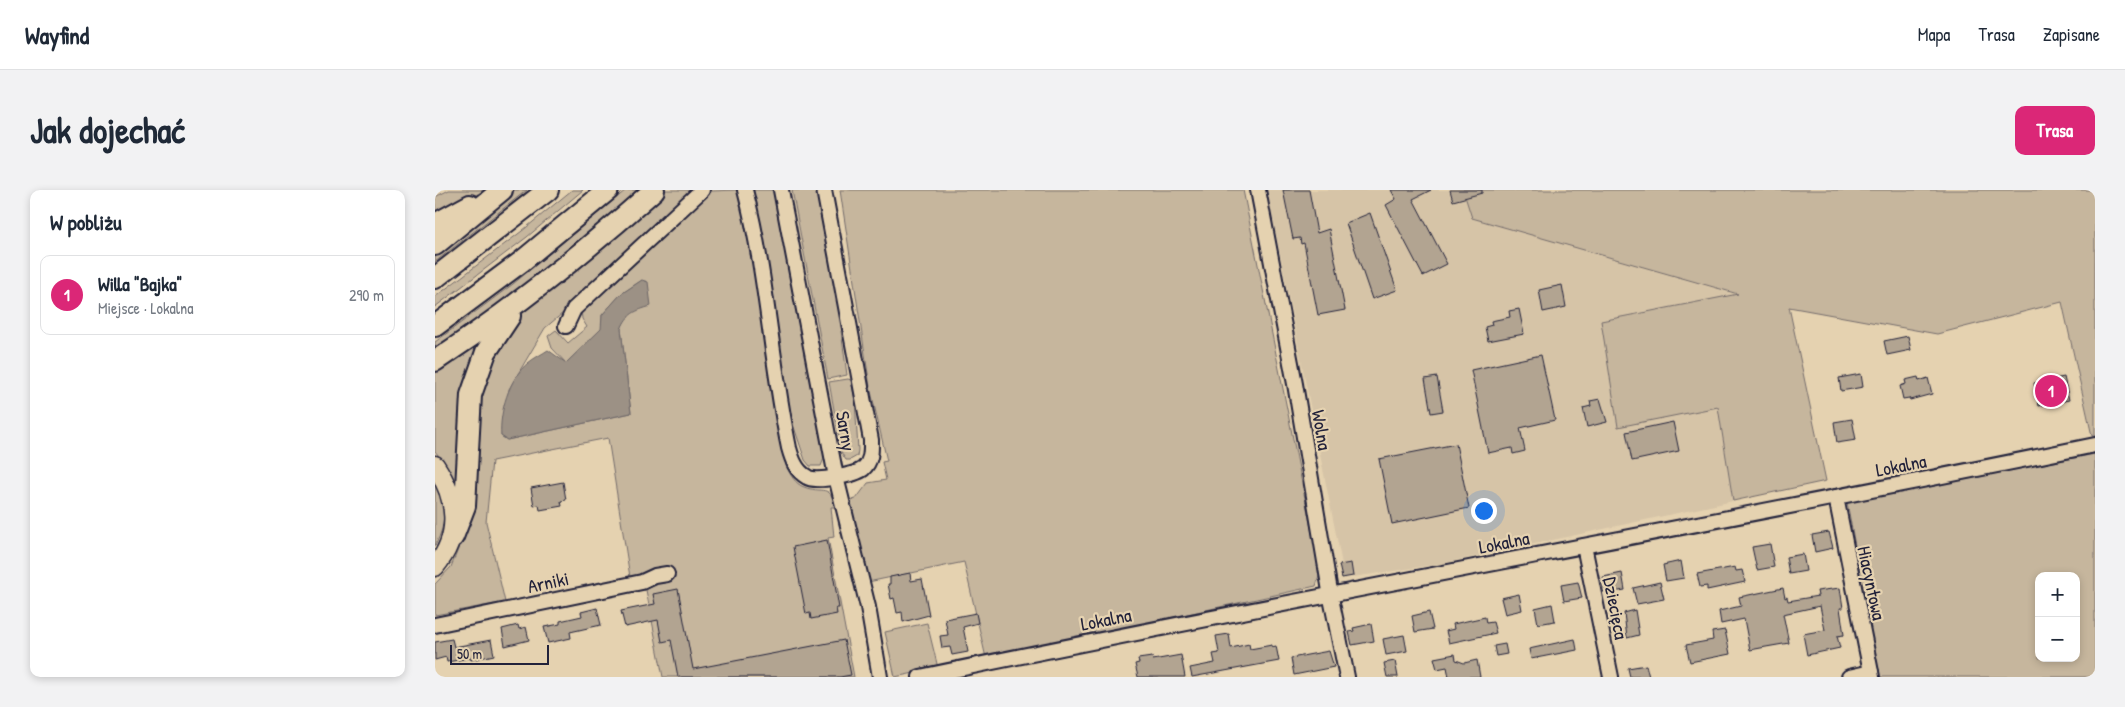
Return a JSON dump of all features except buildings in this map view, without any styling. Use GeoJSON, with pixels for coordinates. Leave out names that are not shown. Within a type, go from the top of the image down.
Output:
{"type":"FeatureCollection","features":[{"type":"Feature","properties":{"kind":"highway"},"geometry":{"type":"LineString","coordinates":[[435,224],[493,190]]}},
{"type":"Feature","properties":{"kind":"highway"},"geometry":{"type":"LineString","coordinates":[[435,245],[503,190]]}},
{"type":"Feature","properties":{"kind":"highway"},"geometry":{"type":"LineString","coordinates":[[435,278],[548,190]]}},
{"type":"Feature","properties":{"kind":"highway"},"geometry":{"type":"LineString","coordinates":[[435,326],[527,257],[608,190]]}},
{"type":"Feature","properties":{"kind":"highway"},"geometry":{"type":"LineString","coordinates":[[435,361],[523,298],[654,190]]}},
{"type":"Feature","properties":{"kind":"highway"},"geometry":{"type":"LineString","coordinates":[[453,537],[465,506],[471,395],[486,352],[501,326],[523,298]]}},
{"type":"Feature","properties":{"kind":"main road"},"geometry":{"type":"LineString","coordinates":[[435,465],[445,480],[452,503],[453,537],[435,567]]}},
{"type":"Feature","properties":{"kind":"street"},"geometry":{"type":"LineString","coordinates":[[567,326],[574,309],[702,190]]}},
{"type":"Feature","properties":{"kind":"street"},"geometry":{"type":"LineString","coordinates":[[745,190],[756,232],[782,410],[793,460],[805,477],[811,479],[835,477],[863,470],[869,461],[871,446],[824,190]]}},
{"type":"Feature","properties":{"kind":"street","name":"Sarny"},"geometry":{"type":"LineString","coordinates":[[781,190],[835,477],[868,607],[880,677]]}},
{"type":"Feature","properties":{"kind":"street","name":"Wolna"},"geometry":{"type":"LineString","coordinates":[[1258,190],[1295,384],[1330,594],[1347,677]]}},
{"type":"Feature","properties":{"kind":"street","name":"Lokalna"},"geometry":{"type":"LineString","coordinates":[[919,677],[1330,594],[1835,497],[2095,444]]}},
{"type":"Feature","properties":{"kind":"street","name":"Hiacyntowa"},"geometry":{"type":"LineString","coordinates":[[1835,497],[1872,675]]}},
{"type":"Feature","properties":{"kind":"street","name":"Dziecięca"},"geometry":{"type":"LineString","coordinates":[[1584,546],[1611,677]]}},
{"type":"Feature","properties":{"kind":"street","name":"Arniki"},"geometry":{"type":"LineString","coordinates":[[435,624],[642,582],[655,576],[667,574]]}},
{"type":"Feature","properties":{"kind":"street"},"geometry":{"type":"LineString","coordinates":[[1849,677],[1872,675]]}},
{"type":"Feature","properties":{"kind":"shaded area"},"geometry":{"type":"Polygon","coordinates":[[[449,190],[485,190],[435,217],[435,197],[449,190]]]}},
{"type":"Feature","properties":{"kind":"shaded area"},"geometry":{"type":"Polygon","coordinates":[[[515,190],[527,190],[435,262],[435,252],[515,190]]]}},
{"type":"Feature","properties":{"kind":"shaded area"},"geometry":{"type":"Polygon","coordinates":[[[572,190],[583,190],[527,237],[435,307],[435,297],[522,231],[572,190]]]}},
{"type":"Feature","properties":{"kind":"shaded area"},"geometry":{"type":"Polygon","coordinates":[[[626,190],[640,190],[568,252],[435,352],[435,342],[513,284],[626,190]]]}},
{"type":"Feature","properties":{"kind":"shaded area"},"geometry":{"type":"Polygon","coordinates":[[[664,190],[694,190],[576,302],[545,328],[509,389],[501,436],[507,440],[631,413],[621,329],[626,317],[633,311],[642,280],[621,294],[602,315],[602,329],[566,363],[552,348],[548,336],[556,330],[568,343],[587,327],[582,319],[581,309],[700,199],[712,191],[737,190],[741,193],[743,202],[786,466],[798,484],[810,489],[828,492],[835,507],[831,507],[834,537],[828,538],[854,677],[663,677],[646,590],[663,580],[665,571],[630,577],[608,438],[492,461],[486,522],[505,602],[435,615],[435,584],[451,567],[463,537],[477,417],[484,378],[506,334],[523,313],[546,291],[664,190]]]}},
{"type":"Feature","properties":{"kind":"shaded area"},"geometry":{"type":"Polygon","coordinates":[[[752,190],[773,190],[825,456],[821,466],[810,466],[805,460],[790,415],[763,240],[752,190]]]}},
{"type":"Feature","properties":{"kind":"shaded area"},"geometry":{"type":"Polygon","coordinates":[[[792,190],[817,190],[843,330],[841,331],[847,375],[828,379],[792,190]]]}},
{"type":"Feature","properties":{"kind":"shaded area"},"geometry":{"type":"Polygon","coordinates":[[[840,190],[1243,190],[1320,573],[1316,586],[986,658],[964,562],[868,582],[850,500],[856,499],[868,483],[886,480],[882,462],[887,461],[870,387],[840,190]]]}},
{"type":"Feature","properties":{"kind":"shaded area"},"geometry":{"type":"Polygon","coordinates":[[[1267,190],[1463,190],[1472,218],[1739,295],[1601,321],[1718,407],[1733,501],[1441,564],[1353,577],[1351,563],[1342,564],[1267,190]]]}},
{"type":"Feature","properties":{"kind":"shaded area"},"geometry":{"type":"Polygon","coordinates":[[[1463,190],[2095,190],[2095,436],[2092,436],[2062,302],[1937,334],[1789,307],[1826,481],[1733,501],[1718,407],[1618,427],[1601,321],[1738,294],[1472,218],[1463,190]]]}},
{"type":"Feature","properties":{"kind":"shaded area"},"geometry":{"type":"Polygon","coordinates":[[[642,280],[648,282],[651,306],[633,313],[626,319],[621,329],[631,413],[507,440],[501,436],[502,417],[507,397],[515,378],[521,370],[530,361],[548,350],[566,363],[601,329],[602,315],[621,294],[642,280]]]}},
{"type":"Feature","properties":{"kind":"shaded area"},"geometry":{"type":"Polygon","coordinates":[[[487,330],[460,486],[456,488],[448,468],[435,451],[435,366],[487,330]]]}},
{"type":"Feature","properties":{"kind":"shaded area"},"geometry":{"type":"Polygon","coordinates":[[[851,380],[855,400],[858,450],[857,456],[846,460],[842,454],[829,382],[851,380]]]}},
{"type":"Feature","properties":{"kind":"shaded area"},"geometry":{"type":"Polygon","coordinates":[[[2095,454],[2095,677],[1879,677],[1847,502],[2095,454]]]}},
{"type":"Feature","properties":{"kind":"shaded area"},"geometry":{"type":"Polygon","coordinates":[[[435,476],[443,504],[444,519],[435,546],[435,476]]]}},
{"type":"Feature","properties":{"kind":"shaded area"},"geometry":{"type":"Polygon","coordinates":[[[927,623],[938,668],[895,677],[885,632],[927,623]]]}},
{"type":"Feature","properties":{"kind":"place","name":"Willa \"Bajka\""},"geometry":{"type":"Point","coordinates":[2051,391]}}]}
